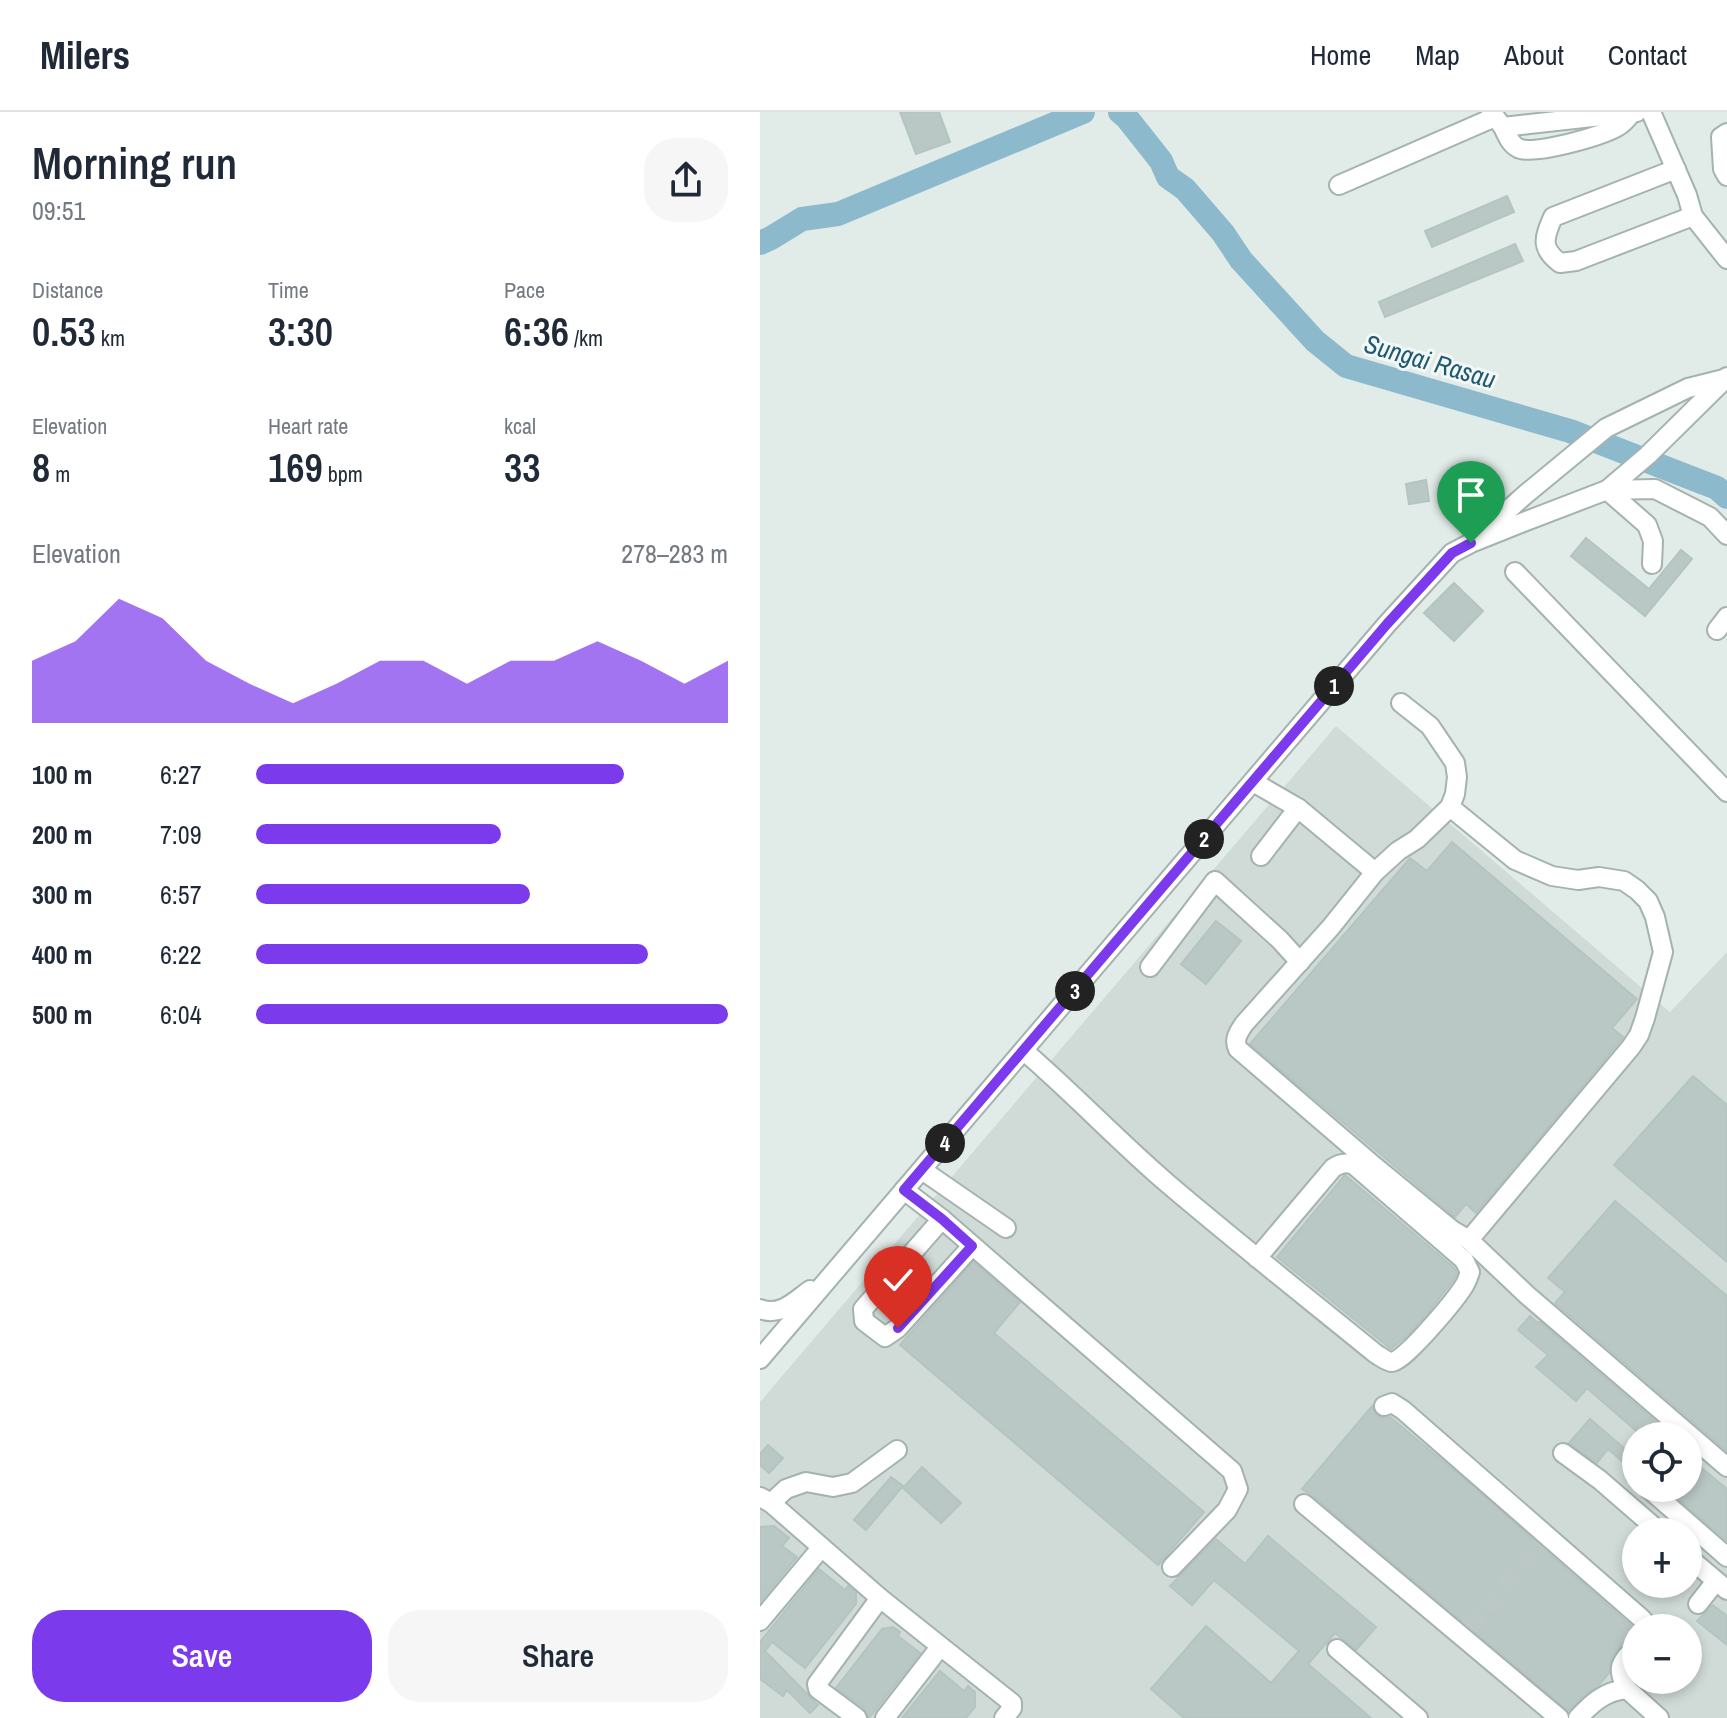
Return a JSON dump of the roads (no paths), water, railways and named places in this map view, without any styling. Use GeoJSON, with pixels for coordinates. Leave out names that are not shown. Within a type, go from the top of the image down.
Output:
{"type":"FeatureCollection","features":[{"type":"Feature","properties":{"kind":"street"},"geometry":{"type":"LineString","coordinates":[[1651,112],[1693,216],[1727,259]]}},
{"type":"Feature","properties":{"kind":"street"},"geometry":{"type":"LineString","coordinates":[[1496,119],[1518,148],[1539,150],[1615,129],[1634,113]]}},
{"type":"Feature","properties":{"kind":"street"},"geometry":{"type":"LineString","coordinates":[[1339,185],[1496,119],[1582,118],[1634,113]]}},
{"type":"Feature","properties":{"kind":"street"},"geometry":{"type":"LineString","coordinates":[[1726,171],[1721,137],[1727,133]]}},
{"type":"Feature","properties":{"kind":"street"},"geometry":{"type":"LineString","coordinates":[[1676,169],[1553,217],[1545,245],[1550,256],[1560,263],[1576,261],[1693,216]]}},
{"type":"Feature","properties":{"kind":"street"},"geometry":{"type":"LineString","coordinates":[[1471,543],[1606,428],[1688,388],[1726,379]]}},
{"type":"Feature","properties":{"kind":"street"},"geometry":{"type":"LineString","coordinates":[[1607,490],[1726,379]]}},
{"type":"Feature","properties":{"kind":"street"},"geometry":{"type":"LineString","coordinates":[[1150,967],[1200,871],[1253,782],[1452,553],[1607,490],[1655,489],[1710,517],[1727,535]]}},
{"type":"Feature","properties":{"kind":"street"},"geometry":{"type":"LineString","coordinates":[[1607,490],[1647,525],[1653,541],[1652,564]]}},
{"type":"Feature","properties":{"kind":"street"},"geometry":{"type":"LineString","coordinates":[[1515,572],[1727,792]]}},
{"type":"Feature","properties":{"kind":"street"},"geometry":{"type":"LineString","coordinates":[[1401,703],[1430,726],[1455,763],[1457,777],[1450,807],[1417,839],[1375,872],[1331,927],[1244,1024],[1236,1038],[1238,1049],[1373,1165],[1452,1230],[1469,1240],[1527,1295],[1727,1467]]}},
{"type":"Feature","properties":{"kind":"street"},"geometry":{"type":"LineString","coordinates":[[1253,782],[1298,808],[1375,872]]}},
{"type":"Feature","properties":{"kind":"street"},"geometry":{"type":"LineString","coordinates":[[1450,807],[1515,860],[1552,876],[1624,881],[1648,901],[1663,952],[1645,1018],[1631,1047],[1469,1240]]}},
{"type":"Feature","properties":{"kind":"street"},"geometry":{"type":"LineString","coordinates":[[1261,856],[1298,808]]}},
{"type":"Feature","properties":{"kind":"street"},"geometry":{"type":"LineString","coordinates":[[1200,871],[1280,940],[1300,962]]}},
{"type":"Feature","properties":{"kind":"street"},"geometry":{"type":"LineString","coordinates":[[762,1352],[1024,1051],[1200,871]]}},
{"type":"Feature","properties":{"kind":"street"},"geometry":{"type":"LineString","coordinates":[[1024,1051],[1165,1181],[1257,1258],[1376,1354],[1392,1362],[1401,1359],[1424,1335],[1462,1290],[1470,1272],[1464,1260],[1348,1162],[1333,1168],[1257,1258]]}},
{"type":"Feature","properties":{"kind":"street"},"geometry":{"type":"LineString","coordinates":[[922,1170],[1006,1228]]}},
{"type":"Feature","properties":{"kind":"street"},"geometry":{"type":"LineString","coordinates":[[904,1190],[942,1219],[1232,1471],[1238,1489],[1227,1510],[1172,1567]]}},
{"type":"Feature","properties":{"kind":"street"},"geometry":{"type":"LineString","coordinates":[[942,1219],[863,1309],[864,1321],[885,1337],[898,1328],[972,1246]]}},
{"type":"Feature","properties":{"kind":"street"},"geometry":{"type":"LineString","coordinates":[[760,1309],[768,1312],[780,1310],[832,1275]]}},
{"type":"Feature","properties":{"kind":"street"},"geometry":{"type":"LineString","coordinates":[[1384,1406],[1392,1403],[1403,1410],[1545,1541],[1636,1614]]}},
{"type":"Feature","properties":{"kind":"street"},"geometry":{"type":"LineString","coordinates":[[897,1450],[852,1483],[833,1487],[806,1482],[766,1500],[880,1598],[1012,1703],[1004,1718]]}},
{"type":"Feature","properties":{"kind":"street"},"geometry":{"type":"LineString","coordinates":[[1563,1453],[1644,1518]]}},
{"type":"Feature","properties":{"kind":"street"},"geometry":{"type":"LineString","coordinates":[[1664,1502],[1727,1557]]}},
{"type":"Feature","properties":{"kind":"street"},"geometry":{"type":"LineString","coordinates":[[1304,1504],[1465,1632],[1559,1718]]}},
{"type":"Feature","properties":{"kind":"street"},"geometry":{"type":"LineString","coordinates":[[760,1621],[821,1548]]}},
{"type":"Feature","properties":{"kind":"street"},"geometry":{"type":"LineString","coordinates":[[1698,1604],[1721,1586],[1702,1569]]}},
{"type":"Feature","properties":{"kind":"street"},"geometry":{"type":"LineString","coordinates":[[857,1718],[818,1689],[817,1684],[880,1598]]}},
{"type":"Feature","properties":{"kind":"street"},"geometry":{"type":"LineString","coordinates":[[885,1718],[940,1647]]}},
{"type":"Feature","properties":{"kind":"street"},"geometry":{"type":"LineString","coordinates":[[1337,1649],[1418,1718]]}},
{"type":"Feature","properties":{"kind":"street"},"geometry":{"type":"LineString","coordinates":[[1578,1718],[1604,1695],[1622,1689]]}},
{"type":"Feature","properties":{"kind":"street"},"geometry":{"type":"LineString","coordinates":[[1633,1694],[1659,1718]]}},
{"type":"Feature","properties":{"kind":"waterway","name":"Sungai Rasau"},"geometry":{"type":"LineString","coordinates":[[760,243],[802,219],[838,214],[1083,112]]}},
{"type":"Feature","properties":{"kind":"waterway","name":"Sungai Rasau"},"geometry":{"type":"LineString","coordinates":[[1120,112],[1161,161],[1168,177],[1185,189],[1223,233],[1241,260],[1315,341],[1346,366],[1570,431],[1717,488],[1727,497]]}},
{"type":"Feature","properties":{"kind":"tunnel"},"geometry":{"type":"LineString","coordinates":[[1468,1628],[1542,1545]]}}]}
